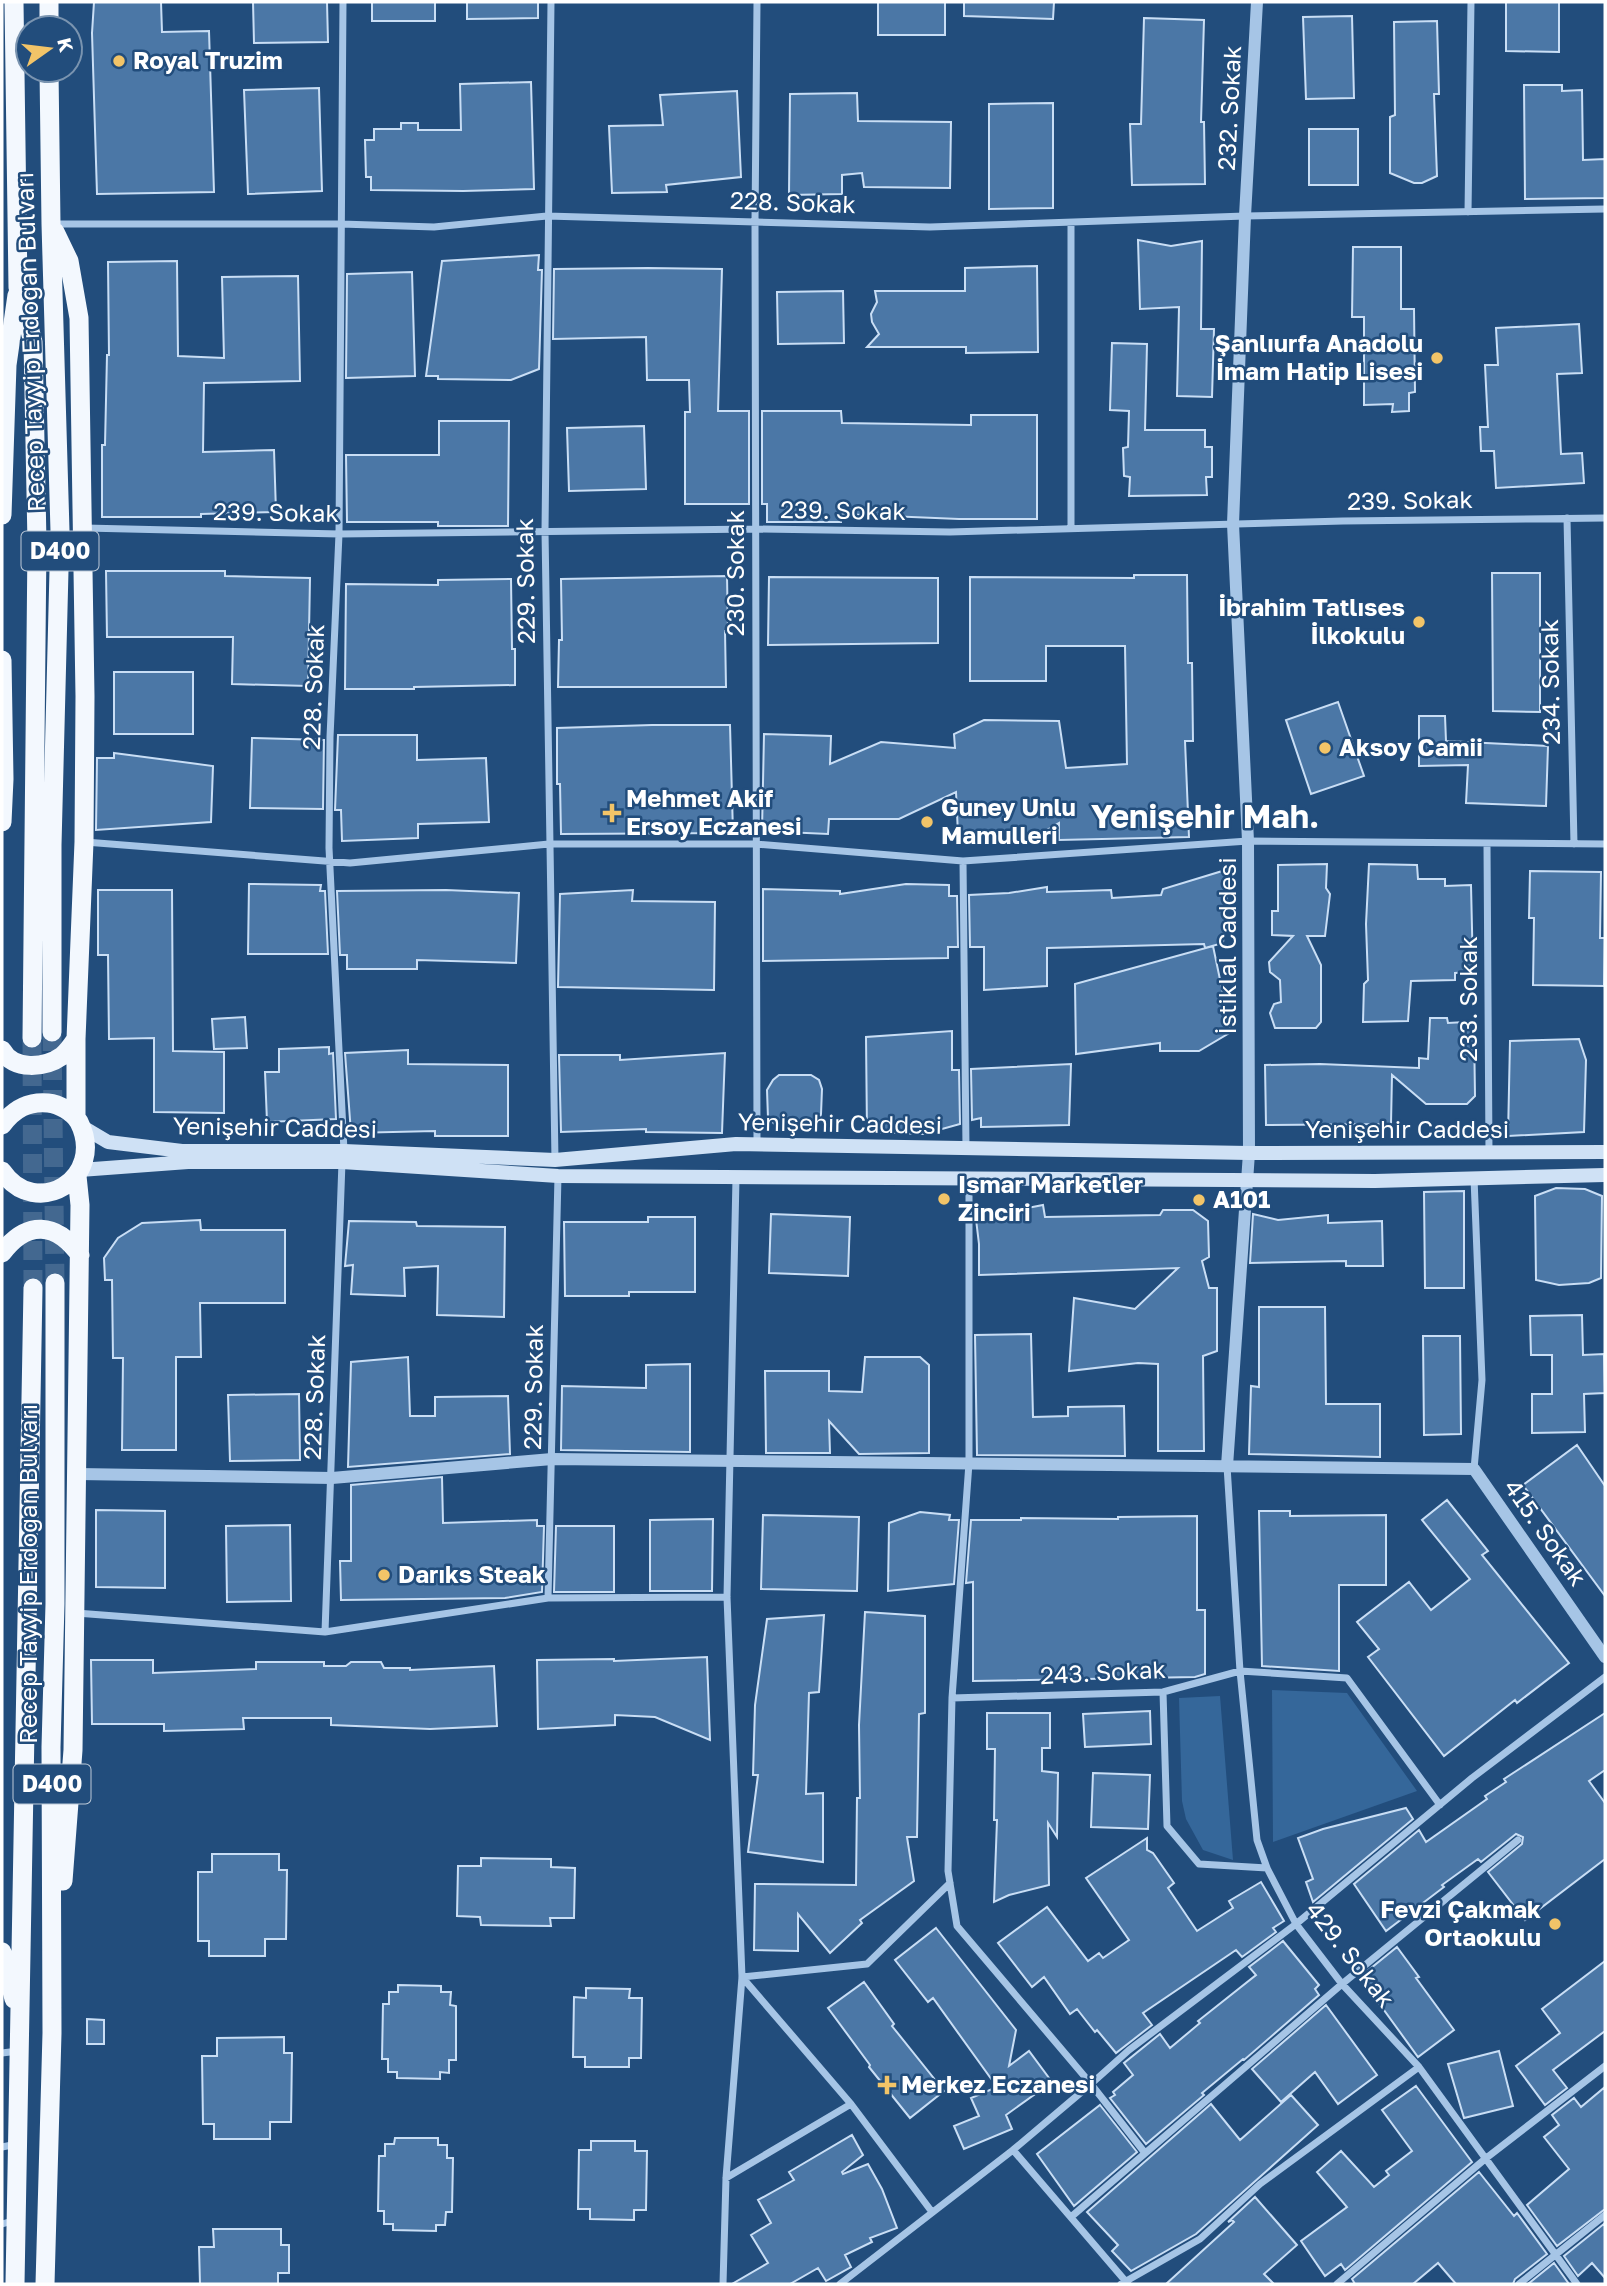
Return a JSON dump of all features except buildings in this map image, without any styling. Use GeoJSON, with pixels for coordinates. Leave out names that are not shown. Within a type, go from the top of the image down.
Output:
{"type":"FeatureCollection","features":[{"type":"Feature","properties":{"kind":"highway","name":"Recep Tayyip Erdoğan Bulvarı"},"geometry":{"type":"LineString","coordinates":[[15,2],[18,287],[33,342],[37,529],[32,1038]]}},
{"type":"Feature","properties":{"kind":"highway","name":"Recep Tayyip Erdoğan Bulvarı"},"geometry":{"type":"LineString","coordinates":[[49,84],[60,531],[52,845],[52,1032]]}},
{"type":"Feature","properties":{"kind":"highway"},"geometry":{"type":"LineString","coordinates":[[51,225],[69,261],[79,318],[85,696],[84,842],[76,1039],[78,1122],[87,1147],[78,1173],[80,1255],[73,1750],[52,2033]]}},
{"type":"Feature","properties":{"kind":"highway"},"geometry":{"type":"LineString","coordinates":[[2,515],[7,365],[18,287]]}},
{"type":"Feature","properties":{"kind":"highway"},"geometry":{"type":"LineString","coordinates":[[2,660],[2,822]]}},
{"type":"Feature","properties":{"kind":"highway"},"geometry":{"type":"LineString","coordinates":[[2,1050],[14,1062],[38,1065],[63,1055],[76,1039]]}},
{"type":"Feature","properties":{"kind":"highway"},"geometry":{"type":"LineString","coordinates":[[2,1125],[10,1114],[22,1106],[37,1102],[52,1103],[78,1122]]}},
{"type":"Feature","properties":{"kind":"highway"},"geometry":{"type":"LineString","coordinates":[[2,1172],[10,1182],[23,1190],[38,1194],[66,1186],[78,1173]]}},
{"type":"Feature","properties":{"kind":"highway"},"geometry":{"type":"LineString","coordinates":[[2,1172],[2,1178]]}},
{"type":"Feature","properties":{"kind":"highway"},"geometry":{"type":"LineString","coordinates":[[2,1252],[24,1231],[41,1229],[57,1233],[69,1240],[80,1255]]}},
{"type":"Feature","properties":{"kind":"highway","name":"Recep Tayyip Erdoğan Bulvarı"},"geometry":{"type":"LineString","coordinates":[[46,2284],[52,2033],[51,1747],[55,1604],[55,1283]]}},
{"type":"Feature","properties":{"kind":"highway","name":"Recep Tayyip Erdoğan Bulvarı"},"geometry":{"type":"LineString","coordinates":[[15,2284],[9,2222],[10,2052],[20,2023],[33,1288]]}},
{"type":"Feature","properties":{"kind":"highway"},"geometry":{"type":"LineString","coordinates":[[2,1952],[20,2023]]}},
{"type":"Feature","properties":{"kind":"main road","name":"Yenişehir Caddesi"},"geometry":{"type":"LineString","coordinates":[[78,1122],[108,1142],[182,1151],[343,1157],[555,1160],[736,1144],[1250,1153],[1605,1152]]}},
{"type":"Feature","properties":{"kind":"main road","name":"Yenişehir Caddesi"},"geometry":{"type":"LineString","coordinates":[[78,1173],[188,1162],[343,1157],[558,1177],[1375,1181],[1605,1175]]}},
{"type":"Feature","properties":{"kind":"street","name":"228. Sokak"},"geometry":{"type":"LineString","coordinates":[[325,1632],[343,1157],[330,862],[330,737],[339,534],[342,2]]}},
{"type":"Feature","properties":{"kind":"street","name":"229. Sokak"},"geometry":{"type":"LineString","coordinates":[[551,2],[545,531],[555,1160]]}},
{"type":"Feature","properties":{"kind":"street","name":"230. Sokak"},"geometry":{"type":"LineString","coordinates":[[757,2],[757,1145]]}},
{"type":"Feature","properties":{"kind":"street","name":"232. Sokak"},"geometry":{"type":"LineString","coordinates":[[1245,216],[1257,2]]}},
{"type":"Feature","properties":{"kind":"street"},"geometry":{"type":"LineString","coordinates":[[1468,212],[1471,2]]}},
{"type":"Feature","properties":{"kind":"street","name":"228. Sokak"},"geometry":{"type":"LineString","coordinates":[[51,225],[434,227],[547,216],[930,227],[1245,216],[1605,209]]}},
{"type":"Feature","properties":{"kind":"street","name":"İstiklal Caddesi"},"geometry":{"type":"LineString","coordinates":[[1227,1466],[1250,1153],[1248,841],[1233,524],[1245,216]]}},
{"type":"Feature","properties":{"kind":"street"},"geometry":{"type":"LineString","coordinates":[[1071,224],[1071,528]]}},
{"type":"Feature","properties":{"kind":"street","name":"234. Sokak"},"geometry":{"type":"LineString","coordinates":[[1567,518],[1574,844]]}},
{"type":"Feature","properties":{"kind":"street","name":"239. Sokak"},"geometry":{"type":"LineString","coordinates":[[81,528],[339,534],[755,529],[950,531],[1605,519]]}},
{"type":"Feature","properties":{"kind":"street"},"geometry":{"type":"LineString","coordinates":[[84,842],[350,863],[549,844],[756,844],[963,861],[1248,841],[1605,844]]}},
{"type":"Feature","properties":{"kind":"street","name":"233. Sokak"},"geometry":{"type":"LineString","coordinates":[[1487,845],[1489,1152]]}},
{"type":"Feature","properties":{"kind":"street"},"geometry":{"type":"LineString","coordinates":[[963,861],[966,1148]]}},
{"type":"Feature","properties":{"kind":"street","name":"229. Sokak"},"geometry":{"type":"LineString","coordinates":[[548,1598],[558,1177]]}},
{"type":"Feature","properties":{"kind":"street"},"geometry":{"type":"LineString","coordinates":[[78,1474],[332,1478],[552,1459],[1474,1469],[1482,1380],[1474,1177]]}},
{"type":"Feature","properties":{"kind":"street"},"geometry":{"type":"LineString","coordinates":[[723,2284],[726,2178],[742,1977],[727,1597],[736,1178]]}},
{"type":"Feature","properties":{"kind":"street"},"geometry":{"type":"LineString","coordinates":[[969,1179],[969,1463],[952,1698],[948,1871],[957,1926],[1091,2084],[1145,2153]]}},
{"type":"Feature","properties":{"kind":"street","name":"429. Sokak"},"geometry":{"type":"LineString","coordinates":[[1227,1466],[1241,1671],[1257,1840],[1267,1868],[1296,1924],[1342,1983],[1419,2067],[1577,2284]]}},
{"type":"Feature","properties":{"kind":"street","name":"415. Sokak"},"geometry":{"type":"LineString","coordinates":[[1474,1469],[1605,1657]]}},
{"type":"Feature","properties":{"kind":"street"},"geometry":{"type":"LineString","coordinates":[[76,1613],[325,1632],[548,1598],[727,1597]]}},
{"type":"Feature","properties":{"kind":"street","name":"243. Sokak"},"geometry":{"type":"LineString","coordinates":[[952,1698],[1163,1692],[1241,1671],[1347,1678],[1440,1805]]}},
{"type":"Feature","properties":{"kind":"street"},"geometry":{"type":"LineString","coordinates":[[840,2284],[1013,2150],[1129,2050],[1296,1924],[1472,1778],[1605,1677]]}},
{"type":"Feature","properties":{"kind":"street"},"geometry":{"type":"LineString","coordinates":[[1163,1692],[1167,1826],[1199,1864],[1267,1868]]}},
{"type":"Feature","properties":{"kind":"street"},"geometry":{"type":"LineString","coordinates":[[1071,2217],[1342,1983],[1518,1840]]}},
{"type":"Feature","properties":{"kind":"street"},"geometry":{"type":"LineString","coordinates":[[742,1977],[867,1964],[950,1883]]}},
{"type":"Feature","properties":{"kind":"street"},"geometry":{"type":"LineString","coordinates":[[742,1977],[851,2104],[932,2212]]}},
{"type":"Feature","properties":{"kind":"street"},"geometry":{"type":"LineString","coordinates":[[1337,2284],[1485,2159],[1605,2066]]}},
{"type":"Feature","properties":{"kind":"street"},"geometry":{"type":"LineString","coordinates":[[1013,2150],[1125,2283],[1200,2239],[1260,2184],[1419,2067]]}},
{"type":"Feature","properties":{"kind":"street"},"geometry":{"type":"LineString","coordinates":[[726,2178],[851,2104]]}},
{"type":"Feature","properties":{"kind":"street"},"geometry":{"type":"LineString","coordinates":[[1518,2284],[1605,2215]]}},
{"type":"Feature","properties":{"kind":"shaded area"},"geometry":{"type":"Polygon","coordinates":[[[1272,1690],[1347,1693],[1417,1791],[1273,1842],[1272,1690]]]}},
{"type":"Feature","properties":{"kind":"shaded area"},"geometry":{"type":"Polygon","coordinates":[[[1220,1696],[1233,1860],[1203,1850],[1186,1819],[1182,1801],[1179,1698],[1220,1696]]]}},
{"type":"Feature","properties":{"kind":"tunnel"},"geometry":{"type":"LineString","coordinates":[[52,1032],[55,1283]]}},
{"type":"Feature","properties":{"kind":"tunnel"},"geometry":{"type":"LineString","coordinates":[[32,1038],[33,1288]]}},
{"type":"Feature","properties":{"kind":"place","name":"Royal Truzim"},"geometry":{"type":"Point","coordinates":[119,61]}},
{"type":"Feature","properties":{"kind":"place","name":"Şanlıurfa Anadolu İmam Hatip Lisesi"},"geometry":{"type":"Point","coordinates":[1437,358]}},
{"type":"Feature","properties":{"kind":"place","name":"İbrahim Tatlıses İlkokulu"},"geometry":{"type":"Point","coordinates":[1419,622]}},
{"type":"Feature","properties":{"kind":"place","name":"Aksoy Camii"},"geometry":{"type":"Point","coordinates":[1325,748]}},
{"type":"Feature","properties":{"kind":"place","name":"Mehmet Akif Ersoy Eczanesi"},"geometry":{"type":"Point","coordinates":[612,813]}},
{"type":"Feature","properties":{"kind":"place","name":"Guney Unlu Mamulleri"},"geometry":{"type":"Point","coordinates":[927,822]}},
{"type":"Feature","properties":{"kind":"place","name":"Ismar Marketler Zinciri"},"geometry":{"type":"Point","coordinates":[944,1199]}},
{"type":"Feature","properties":{"kind":"place","name":"A101"},"geometry":{"type":"Point","coordinates":[1199,1200]}},
{"type":"Feature","properties":{"kind":"place","name":"Darıks Steak"},"geometry":{"type":"Point","coordinates":[384,1575]}},
{"type":"Feature","properties":{"kind":"place","name":"Fevzi Çakmak Ortaokulu"},"geometry":{"type":"Point","coordinates":[1555,1924]}},
{"type":"Feature","properties":{"kind":"place","name":"Merkez Eczanesi"},"geometry":{"type":"Point","coordinates":[887,2085]}},
{"type":"Feature","properties":{"kind":"district","name":"Yenişehir Mah."},"geometry":{"type":"Point","coordinates":[1205,817]}}]}
